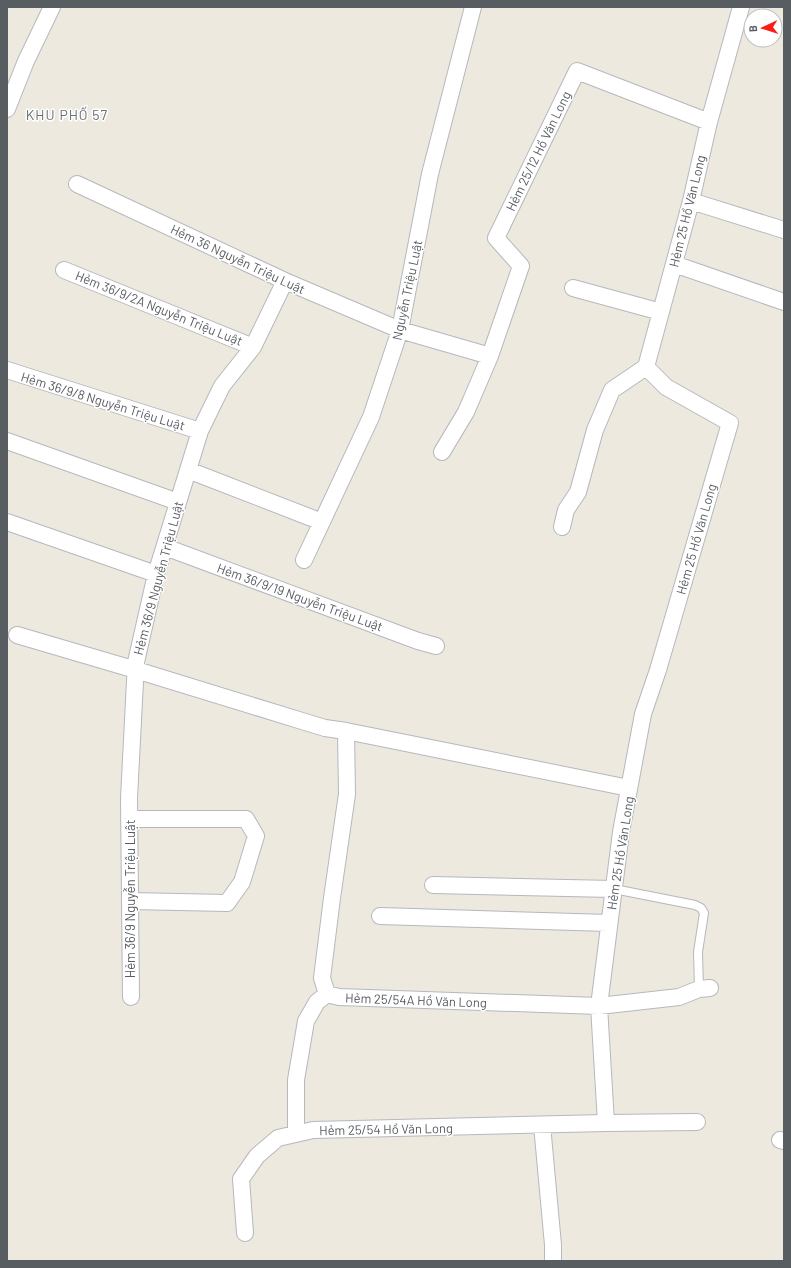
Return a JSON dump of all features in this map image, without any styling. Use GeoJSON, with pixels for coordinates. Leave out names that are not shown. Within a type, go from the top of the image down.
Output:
{"type":"FeatureCollection","features":[{"type":"Feature","properties":{"kind":"street"},"geometry":{"type":"LineString","coordinates":[[7,109],[26,61],[52,7]]}},
{"type":"Feature","properties":{"kind":"street","name":"Nguyễn Triệu Luật"},"geometry":{"type":"LineString","coordinates":[[304,560],[371,417],[400,330],[430,174],[473,7]]}},
{"type":"Feature","properties":{"kind":"street","name":"Hẻm 25 Hồ Văn Long"},"geometry":{"type":"LineString","coordinates":[[606,1123],[599,1006],[621,832],[643,714],[658,670],[730,423],[666,387],[646,367],[691,201],[709,122],[741,7]]}},
{"type":"Feature","properties":{"kind":"street","name":"Hẻm 25/12 Hồ Văn Long"},"geometry":{"type":"LineString","coordinates":[[490,356],[521,266],[496,238],[577,71],[709,122]]}},
{"type":"Feature","properties":{"kind":"street","name":"Hẻm 36 Nguyễn Triệu Luật"},"geometry":{"type":"LineString","coordinates":[[77,184],[285,281],[400,330],[490,356]]}},
{"type":"Feature","properties":{"kind":"street"},"geometry":{"type":"LineString","coordinates":[[691,201],[784,230]]}},
{"type":"Feature","properties":{"kind":"street"},"geometry":{"type":"LineString","coordinates":[[674,264],[784,302]]}},
{"type":"Feature","properties":{"kind":"street","name":"Hẻm 36/9/2A Nguyễn Triệu Luật"},"geometry":{"type":"LineString","coordinates":[[64,270],[253,347]]}},
{"type":"Feature","properties":{"kind":"street","name":"Hẻm 36/9 Nguyễn Triệu Luật"},"geometry":{"type":"LineString","coordinates":[[131,997],[129,798],[136,662],[156,574],[200,431],[222,386],[253,347],[285,281]]}},
{"type":"Feature","properties":{"kind":"street"},"geometry":{"type":"LineString","coordinates":[[573,288],[661,312]]}},
{"type":"Feature","properties":{"kind":"street"},"geometry":{"type":"LineString","coordinates":[[442,452],[466,412],[490,356]]}},
{"type":"Feature","properties":{"kind":"street"},"geometry":{"type":"LineString","coordinates":[[562,527],[566,510],[578,492],[595,430],[612,390],[646,367]]}},
{"type":"Feature","properties":{"kind":"street","name":"Hẻm 36/9/8 Nguyễn Triệu Luật"},"geometry":{"type":"LineString","coordinates":[[7,370],[200,431]]}},
{"type":"Feature","properties":{"kind":"street"},"geometry":{"type":"LineString","coordinates":[[7,441],[178,502]]}},
{"type":"Feature","properties":{"kind":"street"},"geometry":{"type":"LineString","coordinates":[[188,470],[322,522]]}},
{"type":"Feature","properties":{"kind":"street"},"geometry":{"type":"LineString","coordinates":[[7,522],[156,574]]}},
{"type":"Feature","properties":{"kind":"street","name":"Hẻm 36/9/19 Nguyễn Triệu Luật"},"geometry":{"type":"LineString","coordinates":[[164,547],[418,641],[436,646]]}},
{"type":"Feature","properties":{"kind":"street"},"geometry":{"type":"LineString","coordinates":[[17,635],[302,721],[630,788]]}},
{"type":"Feature","properties":{"kind":"street","name":"Hẻm 25/54A Hồ Văn Long"},"geometry":{"type":"LineString","coordinates":[[346,731],[347,788],[322,978],[327,994],[339,998],[599,1006],[679,997],[705,988]]}},
{"type":"Feature","properties":{"kind":"street"},"geometry":{"type":"LineString","coordinates":[[130,819],[246,819],[256,836],[242,882],[227,903],[130,901]]}},
{"type":"Feature","properties":{"kind":"street"},"geometry":{"type":"LineString","coordinates":[[433,886],[614,889]]}},
{"type":"Feature","properties":{"kind":"street"},"geometry":{"type":"LineString","coordinates":[[380,916],[609,923]]}},
{"type":"Feature","properties":{"kind":"street"},"geometry":{"type":"LineString","coordinates":[[296,1134],[296,1080],[306,1021],[317,1002],[327,994]]}},
{"type":"Feature","properties":{"kind":"street","name":"Hẻm 25/54 Hồ Văn Long"},"geometry":{"type":"LineString","coordinates":[[245,1233],[241,1179],[257,1156],[278,1138],[313,1130],[698,1122]]}},
{"type":"Feature","properties":{"kind":"street"},"geometry":{"type":"LineString","coordinates":[[542,1125],[553,1245],[553,1261]]}},
{"type":"Feature","properties":{"kind":"lane"},"geometry":{"type":"LineString","coordinates":[[614,889],[695,905],[702,908],[704,913],[698,952],[705,988]]}},
{"type":"Feature","properties":{"kind":"district","name":"KHU PHỐ 57"},"geometry":{"type":"Point","coordinates":[67,114]}}]}
